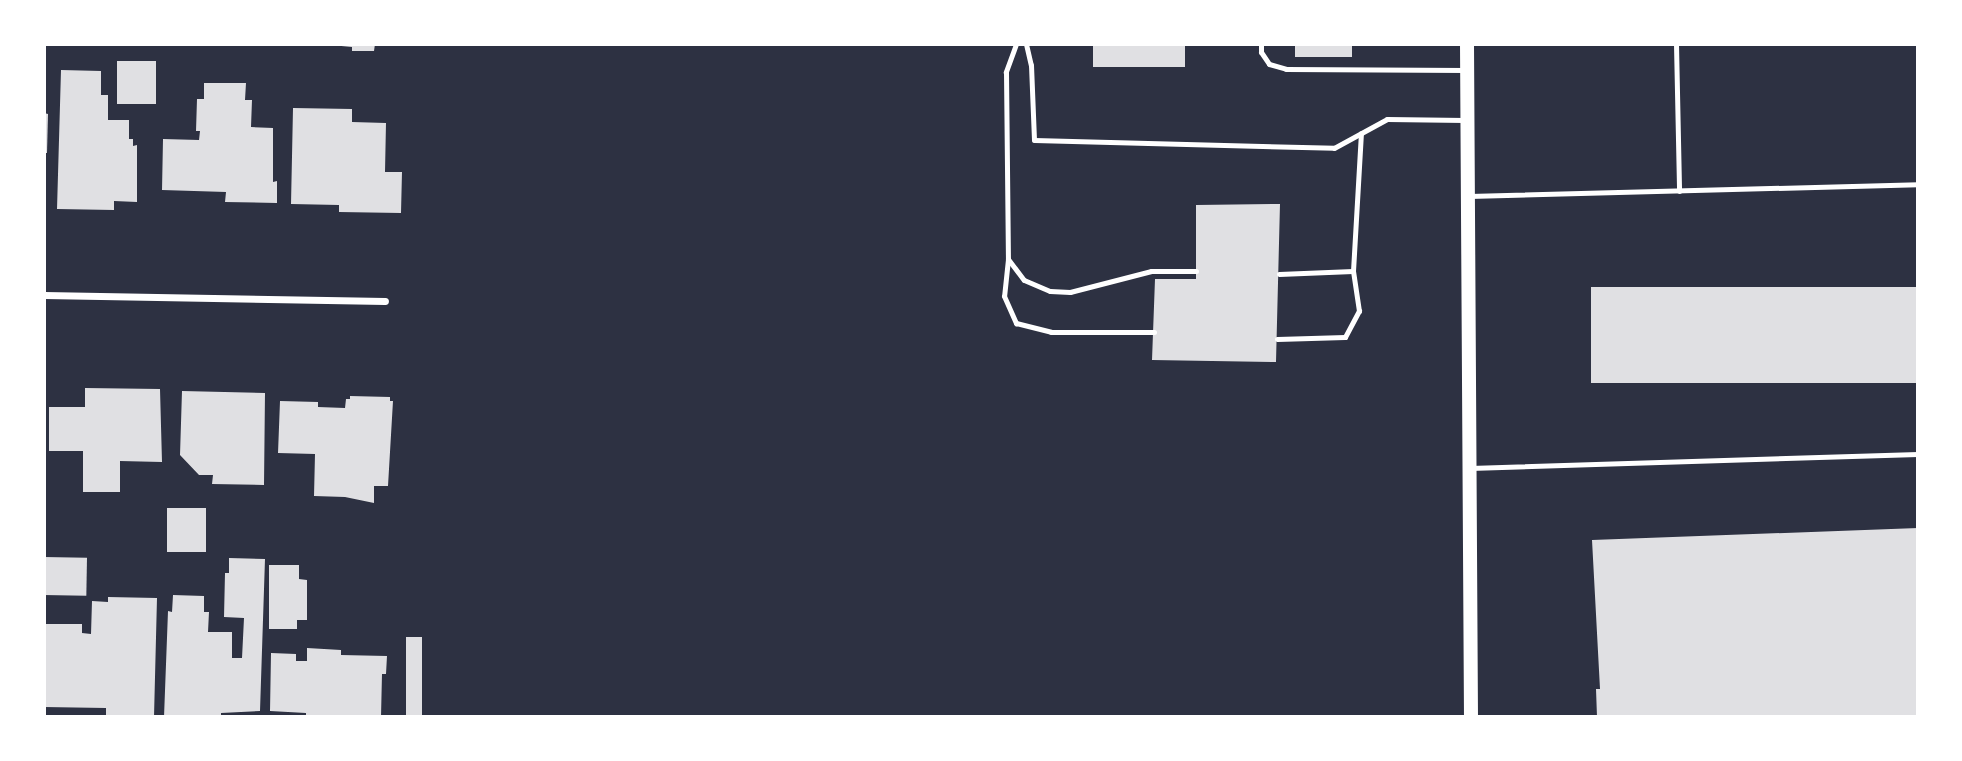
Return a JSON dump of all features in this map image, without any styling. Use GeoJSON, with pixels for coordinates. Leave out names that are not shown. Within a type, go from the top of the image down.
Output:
{"type":"FeatureCollection","features":[{"type":"Feature","properties":{"kind":"main road"},"geometry":{"type":"LineString","coordinates":[[1467,44],[1471,717]]}},
{"type":"Feature","properties":{"kind":"street"},"geometry":{"type":"LineString","coordinates":[[44,295],[385,301]]}},
{"type":"Feature","properties":{"kind":"lane"},"geometry":{"type":"LineString","coordinates":[[1016,44],[1006,72],[1009,259],[1004,296],[1016,323],[1051,332],[1154,332]]}},
{"type":"Feature","properties":{"kind":"lane"},"geometry":{"type":"LineString","coordinates":[[1026,44],[1031,65],[1034,140],[1334,148],[1387,119],[1468,120]]}},
{"type":"Feature","properties":{"kind":"lane"},"geometry":{"type":"LineString","coordinates":[[1261,44],[1261,52],[1269,64],[1286,69],[1467,70]]}},
{"type":"Feature","properties":{"kind":"lane"},"geometry":{"type":"LineString","coordinates":[[1676,44],[1679,191]]}},
{"type":"Feature","properties":{"kind":"lane"},"geometry":{"type":"LineString","coordinates":[[1277,339],[1345,337],[1359,311],[1353,271],[1362,133]]}},
{"type":"Feature","properties":{"kind":"lane"},"geometry":{"type":"LineString","coordinates":[[1469,196],[1918,184]]}},
{"type":"Feature","properties":{"kind":"lane"},"geometry":{"type":"LineString","coordinates":[[1009,259],[1024,280],[1050,291],[1070,292],[1151,271],[1196,271]]}},
{"type":"Feature","properties":{"kind":"lane"},"geometry":{"type":"LineString","coordinates":[[1279,274],[1353,271]]}},
{"type":"Feature","properties":{"kind":"lane"},"geometry":{"type":"LineString","coordinates":[[1470,468],[1918,454]]}},
{"type":"Feature","properties":{"kind":"building"},"geometry":{"type":"Polygon","coordinates":[[[320,44],[375,44],[374,51],[352,51],[352,47],[320,44]]]}},
{"type":"Feature","properties":{"kind":"building"},"geometry":{"type":"Polygon","coordinates":[[[1093,44],[1185,44],[1185,67],[1093,67],[1093,44]]]}},
{"type":"Feature","properties":{"kind":"building"},"geometry":{"type":"Polygon","coordinates":[[[1295,44],[1352,44],[1352,57],[1295,57],[1295,44]]]}},
{"type":"Feature","properties":{"kind":"building"},"geometry":{"type":"Polygon","coordinates":[[[117,61],[156,61],[156,104],[117,104],[117,61]]]}},
{"type":"Feature","properties":{"kind":"building"},"geometry":{"type":"Polygon","coordinates":[[[61,70],[101,71],[101,95],[108,95],[108,120],[129,120],[129,139],[133,139],[133,146],[137,145],[137,202],[114,201],[114,210],[57,209],[61,70]]]}},
{"type":"Feature","properties":{"kind":"building"},"geometry":{"type":"Polygon","coordinates":[[[204,83],[246,83],[245,100],[252,100],[251,127],[273,128],[273,182],[277,181],[277,203],[225,202],[226,192],[162,190],[163,139],[199,140],[200,131],[196,131],[197,99],[204,99],[204,83]]]}},
{"type":"Feature","properties":{"kind":"building"},"geometry":{"type":"Polygon","coordinates":[[[293,108],[352,109],[352,122],[386,123],[385,172],[402,172],[401,213],[339,212],[339,205],[291,204],[293,108]]]}},
{"type":"Feature","properties":{"kind":"building"},"geometry":{"type":"Polygon","coordinates":[[[44,113],[48,114],[47,153],[44,153],[44,113]]]}},
{"type":"Feature","properties":{"kind":"building"},"geometry":{"type":"Polygon","coordinates":[[[1280,204],[1276,362],[1152,360],[1155,279],[1196,279],[1196,205],[1280,204]]]}},
{"type":"Feature","properties":{"kind":"building"},"geometry":{"type":"Polygon","coordinates":[[[1591,287],[1918,287],[1918,383],[1591,383],[1591,287]]]}},
{"type":"Feature","properties":{"kind":"building"},"geometry":{"type":"Polygon","coordinates":[[[85,388],[160,389],[162,462],[120,461],[120,492],[83,492],[83,451],[49,451],[49,407],[85,407],[85,388]]]}},
{"type":"Feature","properties":{"kind":"building"},"geometry":{"type":"Polygon","coordinates":[[[182,391],[265,393],[264,485],[212,484],[213,475],[199,475],[180,455],[182,391]]]}},
{"type":"Feature","properties":{"kind":"building"},"geometry":{"type":"Polygon","coordinates":[[[350,396],[390,397],[390,401],[393,401],[388,486],[374,486],[374,503],[345,497],[314,496],[315,454],[278,453],[280,401],[318,402],[318,407],[345,408],[346,399],[350,399],[350,396]]]}},
{"type":"Feature","properties":{"kind":"building"},"geometry":{"type":"Polygon","coordinates":[[[167,508],[206,508],[206,552],[167,552],[167,508]]]}},
{"type":"Feature","properties":{"kind":"building"},"geometry":{"type":"Polygon","coordinates":[[[1918,528],[1918,717],[1597,717],[1596,689],[1600,689],[1592,540],[1918,528]]]}},
{"type":"Feature","properties":{"kind":"building"},"geometry":{"type":"Polygon","coordinates":[[[44,557],[87,558],[86,596],[44,595],[44,557]]]}},
{"type":"Feature","properties":{"kind":"building"},"geometry":{"type":"Polygon","coordinates":[[[229,558],[265,559],[260,711],[221,713],[221,717],[164,717],[168,611],[172,612],[173,595],[204,596],[204,612],[209,612],[208,632],[232,632],[232,658],[242,658],[244,618],[224,617],[225,573],[229,573],[229,558]]]}},
{"type":"Feature","properties":{"kind":"building"},"geometry":{"type":"Polygon","coordinates":[[[269,565],[299,565],[299,579],[307,580],[307,620],[297,620],[297,629],[269,629],[269,565]]]}},
{"type":"Feature","properties":{"kind":"building"},"geometry":{"type":"Polygon","coordinates":[[[108,597],[157,598],[154,717],[106,717],[106,708],[44,707],[44,624],[82,624],[82,633],[91,634],[92,601],[108,602],[108,597]]]}},
{"type":"Feature","properties":{"kind":"building"},"geometry":{"type":"Polygon","coordinates":[[[406,637],[422,637],[422,717],[406,717],[406,637]]]}},
{"type":"Feature","properties":{"kind":"building"},"geometry":{"type":"Polygon","coordinates":[[[307,648],[341,650],[341,655],[387,656],[386,674],[382,674],[381,717],[306,717],[306,713],[270,711],[271,653],[296,654],[296,661],[307,661],[307,648]]]}}]}
